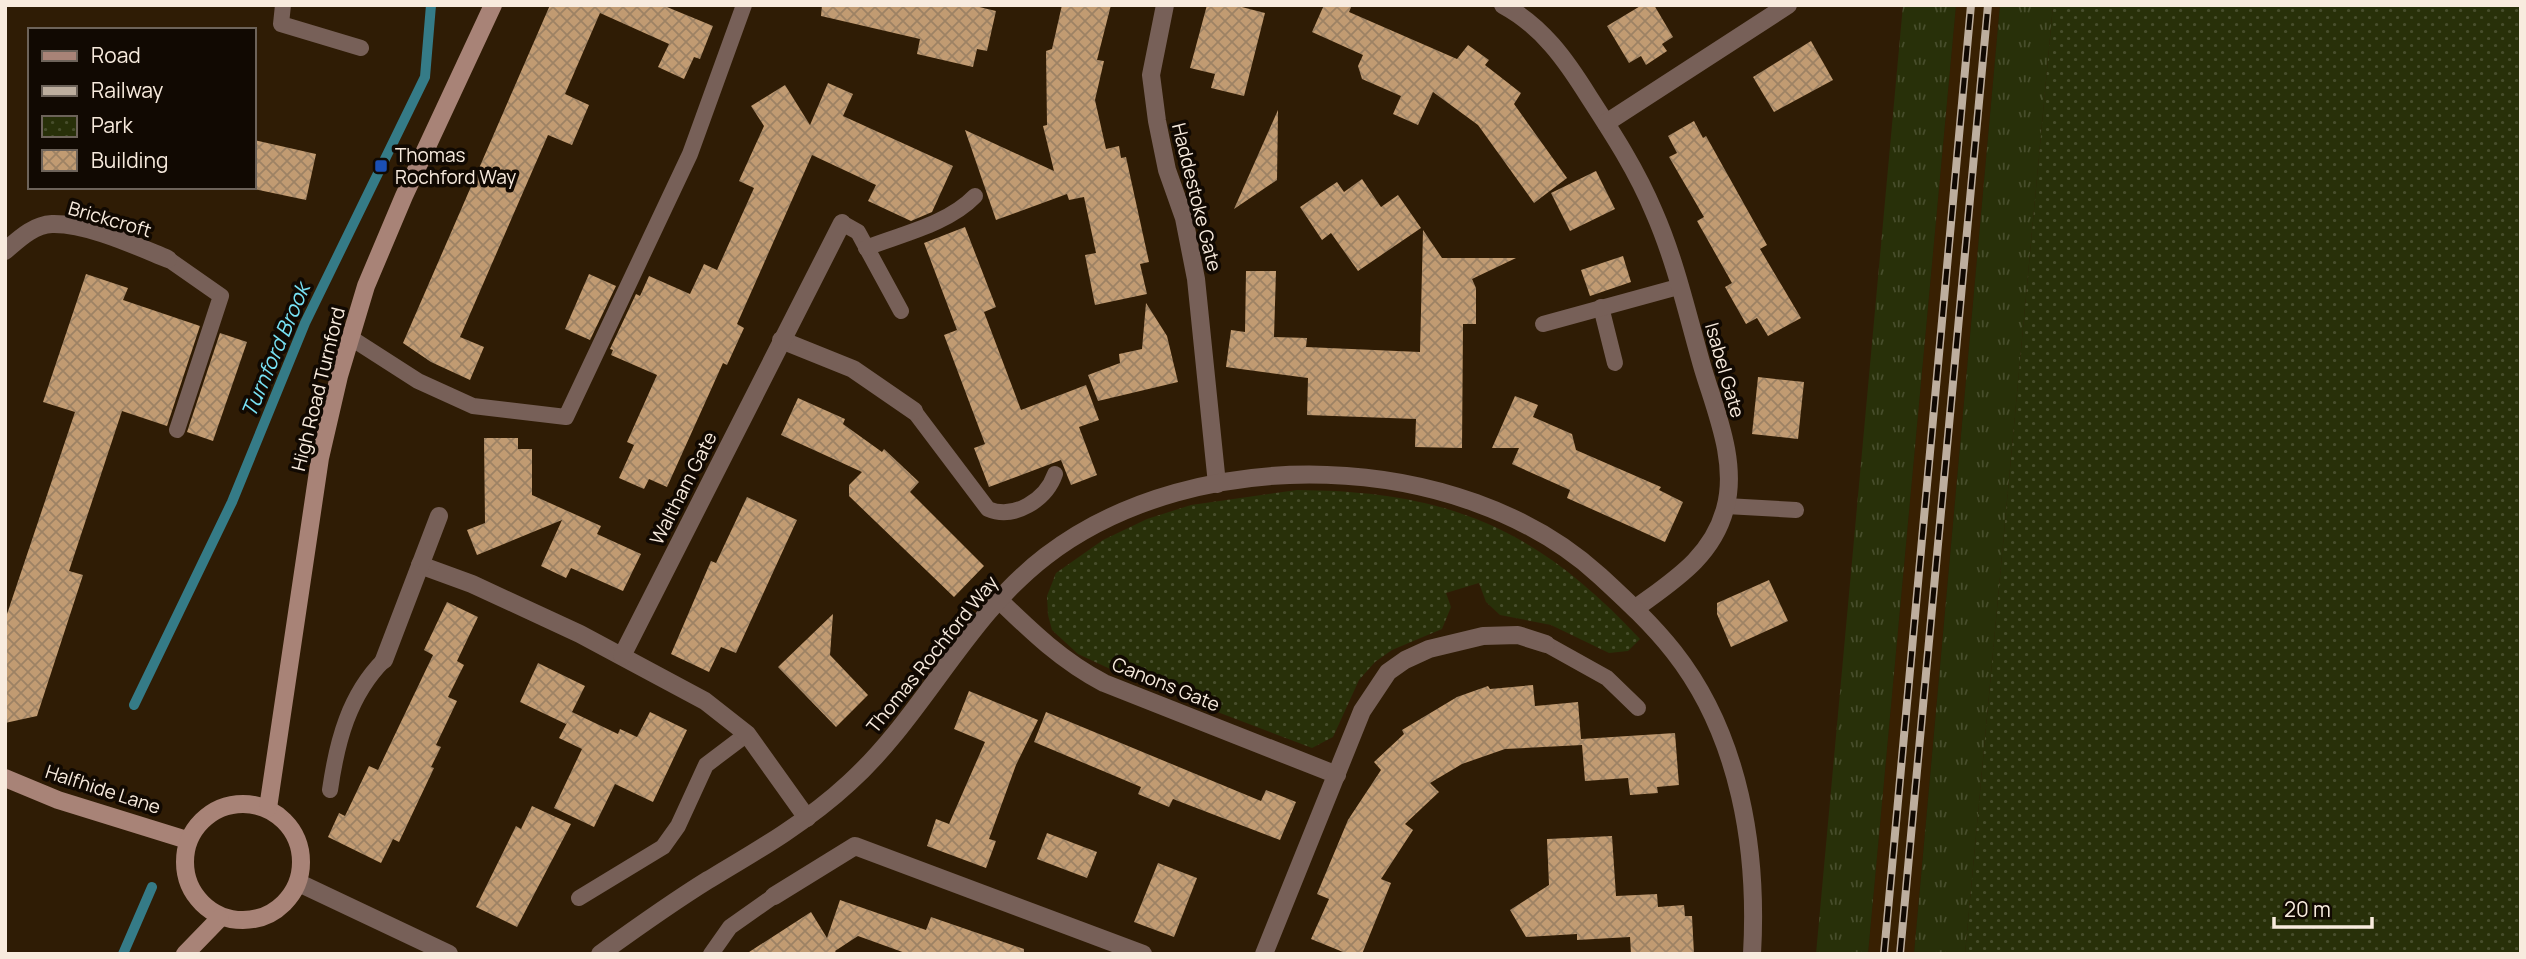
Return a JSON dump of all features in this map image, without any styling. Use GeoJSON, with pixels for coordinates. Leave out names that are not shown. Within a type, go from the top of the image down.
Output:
{"type":"FeatureCollection","features":[{"type":"Feature","properties":{"kind":"main road","name":"High Road Turnford"},"geometry":{"type":"LineString","coordinates":[[268,808],[320,458],[351,338],[366,286],[404,196],[493,5]]}},
{"type":"Feature","properties":{"kind":"main road","name":"Halfhide Lane"},"geometry":{"type":"LineString","coordinates":[[5,778],[58,800],[187,840]]}},
{"type":"Feature","properties":{"kind":"main road"},"geometry":{"type":"LineString","coordinates":[[232,804],[268,808],[286,820],[301,850],[299,883],[278,910],[259,920],[220,918],[195,898],[185,877],[187,840],[202,819],[232,804]]}},
{"type":"Feature","properties":{"kind":"main road"},"geometry":{"type":"LineString","coordinates":[[185,954],[220,918]]}},
{"type":"Feature","properties":{"kind":"street","name":"Haddestoke Gate"},"geometry":{"type":"LineString","coordinates":[[1165,5],[1152,75],[1154,98],[1167,170],[1184,218],[1196,279],[1217,484]]}},
{"type":"Feature","properties":{"kind":"street","name":"Isabel Gate"},"geometry":{"type":"LineString","coordinates":[[1503,5],[1520,14],[1564,57],[1606,122],[1655,212],[1724,442],[1729,478],[1726,506],[1716,534],[1693,567],[1636,608]]}},
{"type":"Feature","properties":{"kind":"street"},"geometry":{"type":"LineString","coordinates":[[1606,122],[1788,5]]}},
{"type":"Feature","properties":{"kind":"street","name":"Waltham Gate"},"geometry":{"type":"LineString","coordinates":[[622,656],[842,223]]}},
{"type":"Feature","properties":{"kind":"street","name":"Brickcroft"},"geometry":{"type":"LineString","coordinates":[[5,251],[27,231],[51,224],[121,241],[168,259]]}},
{"type":"Feature","properties":{"kind":"street"},"geometry":{"type":"LineString","coordinates":[[781,340],[823,354],[853,369],[914,411]]}},
{"type":"Feature","properties":{"kind":"street","name":"Thomas Rochford Way"},"geometry":{"type":"LineString","coordinates":[[600,954],[658,912],[807,818],[849,784],[911,716],[948,662],[998,600],[1045,557],[1091,525],[1154,499],[1217,484],[1275,474],[1323,473],[1398,481],[1446,493],[1535,528],[1589,566],[1636,608],[1676,654],[1702,696],[1724,740],[1739,789],[1751,856],[1752,954]]}},
{"type":"Feature","properties":{"kind":"street"},"geometry":{"type":"LineString","coordinates":[[384,660],[439,516]]}},
{"type":"Feature","properties":{"kind":"street"},"geometry":{"type":"LineString","coordinates":[[420,565],[472,584],[622,656],[705,701],[747,733],[807,818]]}},
{"type":"Feature","properties":{"kind":"street","name":"Canons Gate"},"geometry":{"type":"LineString","coordinates":[[998,600],[1053,652],[1104,683],[1337,775]]}},
{"type":"Feature","properties":{"kind":"street"},"geometry":{"type":"LineString","coordinates":[[1264,954],[1374,689],[1388,672],[1405,660],[1429,649],[1483,636],[1518,635],[1546,644]]}},
{"type":"Feature","properties":{"kind":"street"},"geometry":{"type":"LineString","coordinates":[[774,896],[855,846],[1143,954]]}},
{"type":"Feature","properties":{"kind":"street"},"geometry":{"type":"LineString","coordinates":[[299,883],[449,954]]}},
{"type":"Feature","properties":{"kind":"lane"},"geometry":{"type":"LineString","coordinates":[[283,5],[281,24],[361,48]]}},
{"type":"Feature","properties":{"kind":"lane"},"geometry":{"type":"LineString","coordinates":[[351,338],[418,381],[473,406],[566,417],[690,154],[744,5]]}},
{"type":"Feature","properties":{"kind":"lane"},"geometry":{"type":"LineString","coordinates":[[866,248],[943,219],[966,206],[975,196]]}},
{"type":"Feature","properties":{"kind":"lane"},"geometry":{"type":"LineString","coordinates":[[842,223],[858,233],[901,311]]}},
{"type":"Feature","properties":{"kind":"lane"},"geometry":{"type":"LineString","coordinates":[[168,259],[221,296],[177,430]]}},
{"type":"Feature","properties":{"kind":"lane"},"geometry":{"type":"LineString","coordinates":[[1544,324],[1678,287]]}},
{"type":"Feature","properties":{"kind":"lane"},"geometry":{"type":"LineString","coordinates":[[1601,307],[1615,363]]}},
{"type":"Feature","properties":{"kind":"lane"},"geometry":{"type":"LineString","coordinates":[[914,411],[988,509],[999,514],[1013,512],[1030,504],[1043,494],[1055,474]]}},
{"type":"Feature","properties":{"kind":"lane"},"geometry":{"type":"LineString","coordinates":[[1726,506],[1796,510]]}},
{"type":"Feature","properties":{"kind":"lane"},"geometry":{"type":"LineString","coordinates":[[1546,644],[1607,678],[1638,708]]}},
{"type":"Feature","properties":{"kind":"lane"},"geometry":{"type":"LineString","coordinates":[[330,790],[335,757],[363,682],[384,660]]}},
{"type":"Feature","properties":{"kind":"lane"},"geometry":{"type":"LineString","coordinates":[[579,898],[663,847],[678,826],[706,765],[747,733]]}},
{"type":"Feature","properties":{"kind":"lane"},"geometry":{"type":"LineString","coordinates":[[711,954],[730,927],[774,896]]}},
{"type":"Feature","properties":{"kind":"shaded area"},"geometry":{"type":"Polygon","coordinates":[[[1956,5],[2000,5],[1914,954],[1868,954],[1956,5]]]}},
{"type":"Feature","properties":{"kind":"green space"},"geometry":{"type":"Polygon","coordinates":[[[1903,5],[1956,5],[1868,954],[1816,954],[1903,5]]]}},
{"type":"Feature","properties":{"kind":"green space"},"geometry":{"type":"Polygon","coordinates":[[[2000,5],[2053,5],[1965,954],[1914,954],[2000,5]]]}},
{"type":"Feature","properties":{"kind":"green space"},"geometry":{"type":"Polygon","coordinates":[[[2053,5],[2521,5],[2521,954],[1965,954],[2053,5]]]}},
{"type":"Feature","properties":{"kind":"green space"},"geometry":{"type":"Polygon","coordinates":[[[1297,490],[1351,492],[1400,498],[1445,508],[1486,523],[1526,543],[1564,569],[1602,601],[1640,639],[1628,651],[1609,653],[1551,625],[1500,615],[1486,602],[1479,583],[1446,593],[1451,607],[1442,629],[1392,650],[1375,662],[1359,680],[1333,737],[1312,748],[1136,681],[1078,654],[1052,630],[1047,596],[1056,573],[1103,540],[1147,519],[1191,505],[1297,490]]]}},
{"type":"Feature","properties":{"kind":"building"},"geometry":{"type":"Polygon","coordinates":[[[550,5],[662,5],[713,26],[700,59],[694,57],[684,79],[658,67],[669,44],[600,13],[565,94],[589,105],[572,145],[548,135],[460,337],[484,347],[470,380],[431,362],[403,343],[550,5]]]}},
{"type":"Feature","properties":{"kind":"building"},"geometry":{"type":"Polygon","coordinates":[[[822,5],[971,5],[996,11],[987,51],[977,49],[973,67],[917,54],[920,39],[821,16],[822,5]]]}},
{"type":"Feature","properties":{"kind":"building"},"geometry":{"type":"Polygon","coordinates":[[[1062,5],[1111,5],[1097,60],[1104,61],[1095,100],[1106,149],[1119,146],[1121,158],[1126,157],[1149,262],[1140,264],[1147,294],[1095,305],[1085,255],[1096,253],[1084,197],[1069,200],[1067,194],[996,220],[965,130],[1054,171],[1043,126],[1047,125],[1046,51],[1052,49],[1062,5]]]}},
{"type":"Feature","properties":{"kind":"building"},"geometry":{"type":"Polygon","coordinates":[[[1207,5],[1234,5],[1265,13],[1244,96],[1211,88],[1215,74],[1190,68],[1207,5]]]}},
{"type":"Feature","properties":{"kind":"building"},"geometry":{"type":"Polygon","coordinates":[[[1324,5],[1352,5],[1349,12],[1457,59],[1468,45],[1489,60],[1485,65],[1521,93],[1514,104],[1567,178],[1534,203],[1478,125],[1433,92],[1418,125],[1393,114],[1401,96],[1362,79],[1358,66],[1363,55],[1312,32],[1324,5]]]}},
{"type":"Feature","properties":{"kind":"building"},"geometry":{"type":"Polygon","coordinates":[[[1642,5],[1654,5],[1673,37],[1662,44],[1667,51],[1646,65],[1641,56],[1629,63],[1607,26],[1642,5]]]}},
{"type":"Feature","properties":{"kind":"building"},"geometry":{"type":"Polygon","coordinates":[[[1811,41],[1833,80],[1774,112],[1753,77],[1811,41]]]}},
{"type":"Feature","properties":{"kind":"building"},"geometry":{"type":"Polygon","coordinates":[[[828,83],[853,94],[843,116],[953,166],[932,212],[911,221],[868,201],[876,185],[812,155],[737,324],[744,328],[727,365],[723,363],[667,487],[649,479],[644,489],[619,478],[634,445],[627,442],[657,375],[611,355],[613,350],[610,349],[636,294],[640,296],[649,276],[690,294],[704,264],[717,270],[754,188],[739,181],[764,126],[751,106],[785,85],[810,125],[828,83]]]}},
{"type":"Feature","properties":{"kind":"building"},"geometry":{"type":"Polygon","coordinates":[[[1278,110],[1277,180],[1234,209],[1278,110]]]}},
{"type":"Feature","properties":{"kind":"building"},"geometry":{"type":"Polygon","coordinates":[[[1694,121],[1703,138],[1706,136],[1767,245],[1760,249],[1801,318],[1768,336],[1757,318],[1746,324],[1725,287],[1732,283],[1697,221],[1704,217],[1669,157],[1677,153],[1668,136],[1694,121]]]}},
{"type":"Feature","properties":{"kind":"building"},"geometry":{"type":"Polygon","coordinates":[[[256,140],[316,154],[306,200],[254,189],[256,140]]]}},
{"type":"Feature","properties":{"kind":"building"},"geometry":{"type":"Polygon","coordinates":[[[1596,171],[1615,209],[1570,231],[1551,193],[1596,171]]]}},
{"type":"Feature","properties":{"kind":"building"},"geometry":{"type":"Polygon","coordinates":[[[1362,179],[1381,207],[1398,195],[1421,228],[1358,271],[1331,233],[1322,240],[1300,207],[1337,182],[1344,192],[1362,179]]]}},
{"type":"Feature","properties":{"kind":"building"},"geometry":{"type":"Polygon","coordinates":[[[965,227],[996,307],[984,312],[1021,410],[1086,385],[1099,420],[1079,427],[1097,475],[1071,485],[1061,460],[989,487],[974,448],[985,444],[944,335],[957,330],[924,243],[965,227]]]}},
{"type":"Feature","properties":{"kind":"building"},"geometry":{"type":"Polygon","coordinates":[[[1423,230],[1442,258],[1516,258],[1472,279],[1476,288],[1476,324],[1463,324],[1462,448],[1415,447],[1416,419],[1307,415],[1308,378],[1226,367],[1231,330],[1245,332],[1246,271],[1276,271],[1274,337],[1307,338],[1306,347],[1420,352],[1423,230]]]}},
{"type":"Feature","properties":{"kind":"building"},"geometry":{"type":"Polygon","coordinates":[[[1623,256],[1631,282],[1590,296],[1581,270],[1623,256]]]}},
{"type":"Feature","properties":{"kind":"building"},"geometry":{"type":"Polygon","coordinates":[[[86,274],[128,288],[123,300],[200,326],[167,426],[122,411],[69,571],[83,575],[37,716],[5,723],[5,620],[75,412],[43,402],[86,274]]]}},
{"type":"Feature","properties":{"kind":"building"},"geometry":{"type":"Polygon","coordinates":[[[589,274],[616,286],[590,340],[565,329],[589,274]]]}},
{"type":"Feature","properties":{"kind":"building"},"geometry":{"type":"Polygon","coordinates":[[[1146,303],[1167,336],[1178,382],[1098,401],[1088,375],[1120,363],[1119,354],[1142,349],[1146,303]]]}},
{"type":"Feature","properties":{"kind":"building"},"geometry":{"type":"Polygon","coordinates":[[[220,333],[247,342],[213,441],[187,432],[220,333]]]}},
{"type":"Feature","properties":{"kind":"building"},"geometry":{"type":"Polygon","coordinates":[[[1758,377],[1804,382],[1798,439],[1752,434],[1758,377]]]}},
{"type":"Feature","properties":{"kind":"building"},"geometry":{"type":"Polygon","coordinates":[[[1515,396],[1538,405],[1533,417],[1572,434],[1576,450],[1661,487],[1659,490],[1683,502],[1665,542],[1567,498],[1570,490],[1512,464],[1519,448],[1492,448],[1515,396]]]}},
{"type":"Feature","properties":{"kind":"building"},"geometry":{"type":"Polygon","coordinates":[[[798,398],[845,419],[843,424],[882,452],[884,449],[919,482],[910,492],[984,566],[954,597],[849,496],[849,485],[862,472],[781,435],[798,398]]]}},
{"type":"Feature","properties":{"kind":"building"},"geometry":{"type":"Polygon","coordinates":[[[484,438],[518,438],[518,449],[532,449],[532,495],[601,526],[597,534],[641,554],[623,591],[571,568],[566,578],[541,566],[562,520],[477,555],[467,530],[485,523],[484,438]]]}},
{"type":"Feature","properties":{"kind":"building"},"geometry":{"type":"Polygon","coordinates":[[[747,497],[797,520],[736,653],[721,647],[709,672],[671,654],[711,561],[716,563],[747,497]]]}},
{"type":"Feature","properties":{"kind":"building"},"geometry":{"type":"Polygon","coordinates":[[[1769,580],[1788,621],[1731,647],[1717,614],[1717,603],[1769,580]]]}},
{"type":"Feature","properties":{"kind":"building"},"geometry":{"type":"Polygon","coordinates":[[[447,602],[478,617],[457,661],[464,665],[448,697],[457,701],[436,745],[441,747],[431,767],[434,768],[399,842],[393,839],[381,863],[328,837],[339,813],[345,816],[369,766],[378,770],[433,655],[424,650],[447,602]]]}},
{"type":"Feature","properties":{"kind":"building"},"geometry":{"type":"Polygon","coordinates":[[[833,614],[830,655],[868,695],[836,727],[778,667],[833,614]]]}},
{"type":"Feature","properties":{"kind":"building"},"geometry":{"type":"Polygon","coordinates":[[[538,663],[585,686],[572,712],[618,734],[620,729],[637,737],[650,712],[687,730],[653,802],[615,784],[594,827],[554,808],[582,749],[559,738],[568,721],[566,724],[520,702],[538,663]]]}},
{"type":"Feature","properties":{"kind":"building"},"geometry":{"type":"Polygon","coordinates":[[[1533,685],[1535,706],[1578,702],[1581,739],[1675,733],[1679,785],[1657,787],[1658,793],[1630,795],[1628,778],[1585,781],[1582,745],[1505,749],[1462,764],[1430,783],[1439,792],[1405,824],[1413,830],[1381,879],[1391,883],[1362,954],[1348,954],[1311,939],[1329,899],[1317,894],[1348,820],[1381,770],[1374,762],[1404,734],[1402,730],[1457,697],[1488,686],[1490,689],[1533,685]]]}},
{"type":"Feature","properties":{"kind":"building"},"geometry":{"type":"Polygon","coordinates":[[[969,691],[1038,720],[1016,765],[989,839],[996,841],[986,868],[927,846],[936,819],[949,824],[985,742],[954,729],[969,691]]]}},
{"type":"Feature","properties":{"kind":"building"},"geometry":{"type":"Polygon","coordinates":[[[1046,712],[1261,801],[1266,790],[1296,802],[1280,840],[1173,799],[1169,807],[1138,794],[1141,787],[1034,742],[1046,712]]]}},
{"type":"Feature","properties":{"kind":"building"},"geometry":{"type":"Polygon","coordinates":[[[532,806],[571,824],[517,927],[476,907],[516,826],[521,829],[532,806]]]}},
{"type":"Feature","properties":{"kind":"building"},"geometry":{"type":"Polygon","coordinates":[[[1047,833],[1097,852],[1087,878],[1037,859],[1047,833]]]}},
{"type":"Feature","properties":{"kind":"building"},"geometry":{"type":"Polygon","coordinates":[[[1612,836],[1616,896],[1657,894],[1658,907],[1684,905],[1685,916],[1692,916],[1694,954],[1631,954],[1630,937],[1577,940],[1577,934],[1526,937],[1510,910],[1549,885],[1547,839],[1612,836]]]}},
{"type":"Feature","properties":{"kind":"building"},"geometry":{"type":"Polygon","coordinates":[[[1158,863],[1197,878],[1174,937],[1134,922],[1158,863]]]}},
{"type":"Feature","properties":{"kind":"building"},"geometry":{"type":"Polygon","coordinates":[[[840,900],[926,930],[931,917],[1024,949],[1024,954],[908,954],[858,936],[835,951],[837,954],[746,954],[811,912],[827,938],[840,900]]]}},
{"type":"Feature","properties":{"kind":"waterway","name":"Turnford Brook"},"geometry":{"type":"LineString","coordinates":[[134,705],[232,502],[305,323],[425,77],[431,5]]}},
{"type":"Feature","properties":{"kind":"waterway","name":"Turnford Brook"},"geometry":{"type":"LineString","coordinates":[[123,954],[152,887]]}},
{"type":"Feature","properties":{"kind":"railway"},"geometry":{"type":"LineString","coordinates":[[1884,954],[1971,5]]}},
{"type":"Feature","properties":{"kind":"railway"},"geometry":{"type":"LineString","coordinates":[[1900,954],[1988,5]]}},
{"type":"Feature","properties":{"kind":"place","name":"Thomas Rochford Way"},"geometry":{"type":"Point","coordinates":[381,166]}}]}
